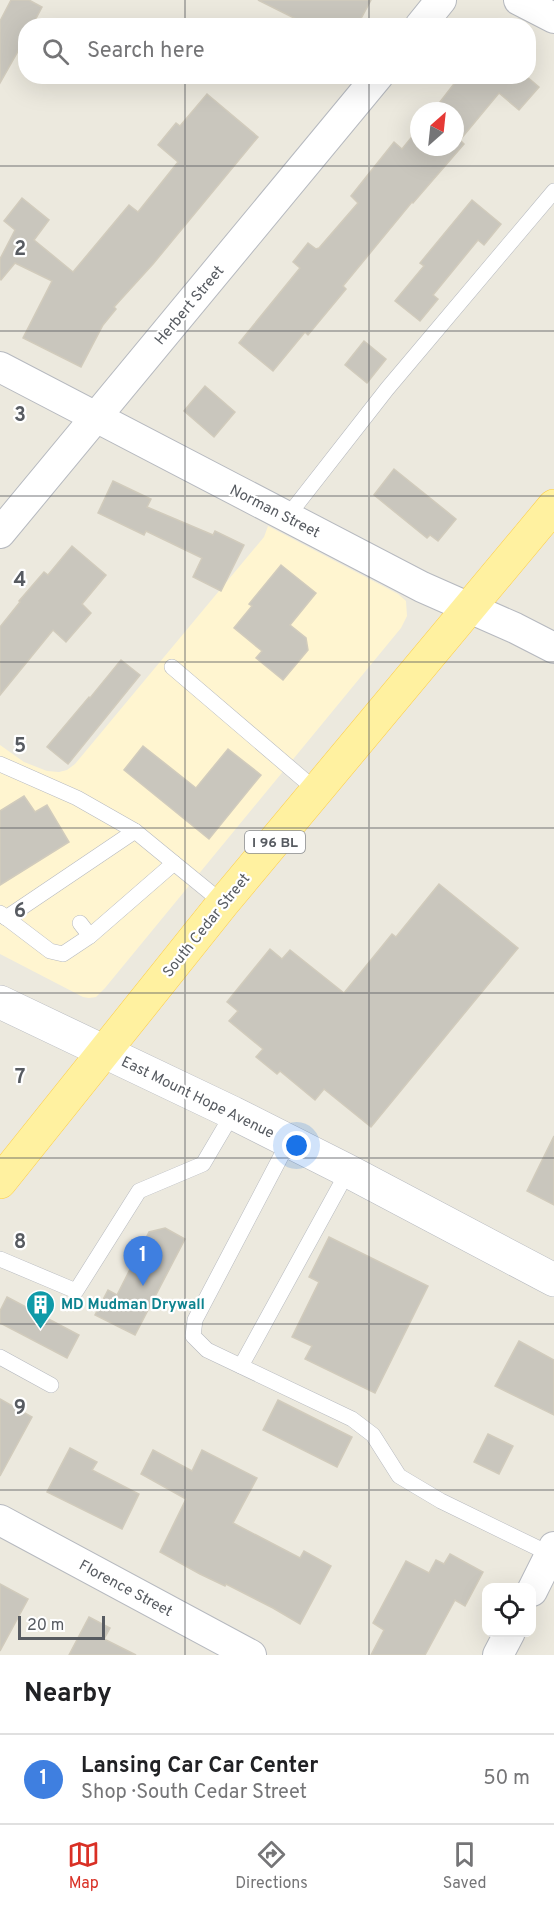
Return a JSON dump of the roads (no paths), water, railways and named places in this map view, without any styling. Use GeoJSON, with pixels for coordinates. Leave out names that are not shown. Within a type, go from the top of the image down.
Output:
{"type":"FeatureCollection","features":[{"type":"Feature","properties":{"kind":"main road","name":"South Cedar Street"},"geometry":{"type":"LineString","coordinates":[[0,1182],[224,903],[554,506]]}},
{"type":"Feature","properties":{"kind":"street"},"geometry":{"type":"LineString","coordinates":[[426,18],[441,0]]}},
{"type":"Feature","properties":{"kind":"street"},"geometry":{"type":"LineString","coordinates":[[519,0],[554,18]]}},
{"type":"Feature","properties":{"kind":"street","name":"Herbert Street"},"geometry":{"type":"LineString","coordinates":[[0,533],[371,84]]}},
{"type":"Feature","properties":{"kind":"street","name":"Norman Street"},"geometry":{"type":"LineString","coordinates":[[0,367],[422,587],[554,648]]}},
{"type":"Feature","properties":{"kind":"street","name":"East Mount Hope Avenue"},"geometry":{"type":"LineString","coordinates":[[0,1002],[289,1141],[554,1280]]}},
{"type":"Feature","properties":{"kind":"street","name":"Florence Street"},"geometry":{"type":"LineString","coordinates":[[0,1520],[251,1655]]}},
{"type":"Feature","properties":{"kind":"street"},"geometry":{"type":"LineString","coordinates":[[535,1583],[552,1550]]}},
{"type":"Feature","properties":{"kind":"street"},"geometry":{"type":"LineString","coordinates":[[498,1655],[507,1637]]}},
{"type":"Feature","properties":{"kind":"lane"},"geometry":{"type":"LineString","coordinates":[[287,517],[387,388],[554,191]]}},
{"type":"Feature","properties":{"kind":"lane"},"geometry":{"type":"LineString","coordinates":[[172,667],[317,791]]}},
{"type":"Feature","properties":{"kind":"lane"},"geometry":{"type":"LineString","coordinates":[[0,764],[77,798],[135,831],[224,903]]}},
{"type":"Feature","properties":{"kind":"lane"},"geometry":{"type":"LineString","coordinates":[[135,831],[83,874],[54,893],[3,916],[50,951],[63,954],[90,936],[112,910],[174,863]]}},
{"type":"Feature","properties":{"kind":"lane"},"geometry":{"type":"LineString","coordinates":[[80,923],[90,936]]}},
{"type":"Feature","properties":{"kind":"lane"},"geometry":{"type":"LineString","coordinates":[[0,1259],[76,1292],[139,1191],[202,1164],[233,1113]]}},
{"type":"Feature","properties":{"kind":"lane"},"geometry":{"type":"LineString","coordinates":[[289,1141],[195,1320],[193,1336],[207,1350],[352,1419],[374,1435],[399,1476],[441,1501],[552,1550]]}},
{"type":"Feature","properties":{"kind":"lane"},"geometry":{"type":"LineString","coordinates":[[241,1366],[348,1171]]}},
{"type":"Feature","properties":{"kind":"lane"},"geometry":{"type":"LineString","coordinates":[[0,1357],[51,1385]]}},
{"type":"Feature","properties":{"kind":"place","name":"Lansing Car Car Center"},"geometry":{"type":"Point","coordinates":[143,1286]}},
{"type":"Feature","properties":{"kind":"place","name":"MD Mudman Drywall"},"geometry":{"type":"Point","coordinates":[40,1330]}}]}
